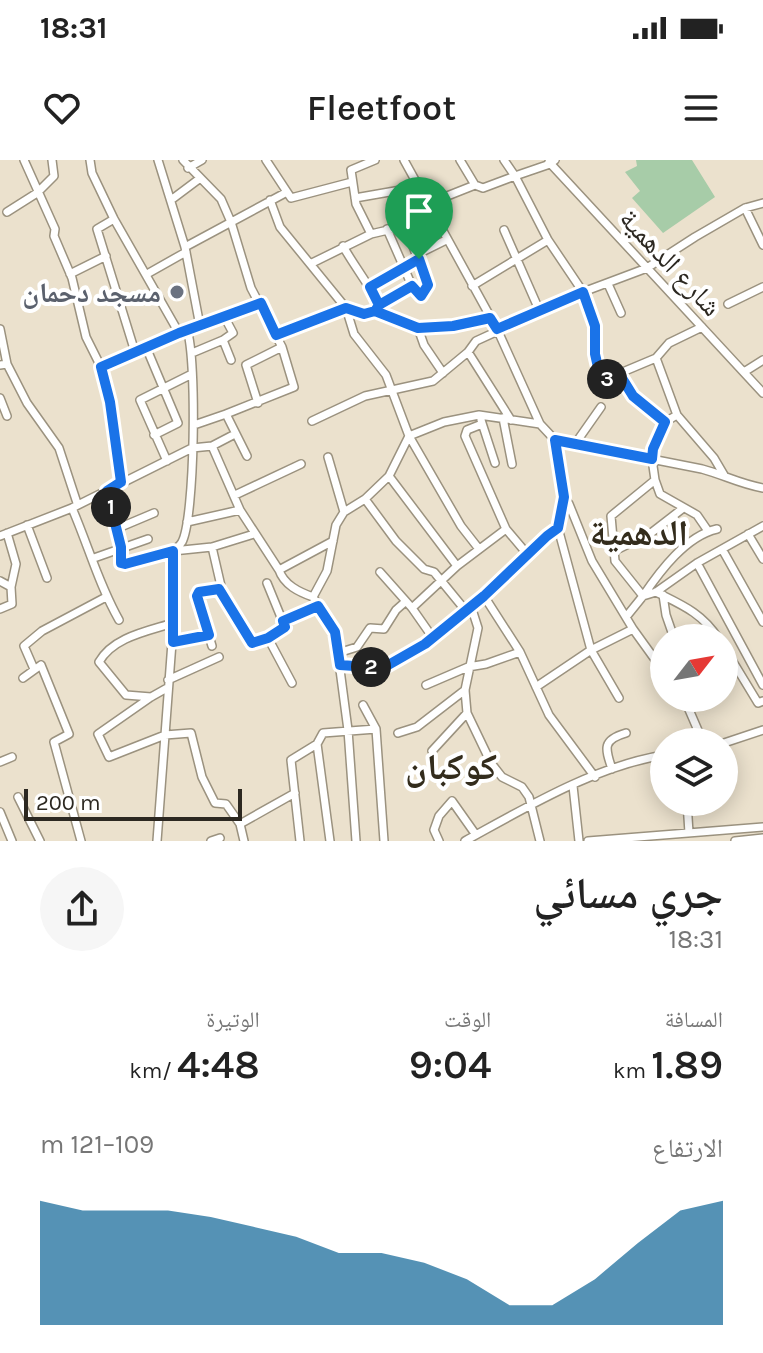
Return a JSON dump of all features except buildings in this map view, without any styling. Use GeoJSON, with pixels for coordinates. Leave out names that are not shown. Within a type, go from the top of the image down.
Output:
{"type":"FeatureCollection","features":[{"type":"Feature","properties":{"kind":"street"},"geometry":{"type":"LineString","coordinates":[[24,160],[55,229],[54,236],[70,274],[86,337],[101,367],[110,402],[121,482]]}},
{"type":"Feature","properties":{"kind":"street"},"geometry":{"type":"LineString","coordinates":[[7,212],[37,193],[54,176],[52,160]]}},
{"type":"Feature","properties":{"kind":"street"},"geometry":{"type":"LineString","coordinates":[[90,160],[92,173],[114,219],[179,333]]}},
{"type":"Feature","properties":{"kind":"street"},"geometry":{"type":"LineString","coordinates":[[158,160],[185,250],[200,326]]}},
{"type":"Feature","properties":{"kind":"street"},"geometry":{"type":"LineString","coordinates":[[183,160],[221,199],[251,288],[282,347],[294,387],[194,425]]}},
{"type":"Feature","properties":{"kind":"street"},"geometry":{"type":"LineString","coordinates":[[188,168],[202,160]]}},
{"type":"Feature","properties":{"kind":"street"},"geometry":{"type":"LineString","coordinates":[[266,160],[291,198],[352,182]]}},
{"type":"Feature","properties":{"kind":"street"},"geometry":{"type":"LineString","coordinates":[[348,160],[355,198],[371,234]]}},
{"type":"Feature","properties":{"kind":"street"},"geometry":{"type":"LineString","coordinates":[[351,170],[375,160]]}},
{"type":"Feature","properties":{"kind":"street"},"geometry":{"type":"LineString","coordinates":[[404,160],[497,329],[540,424],[555,440],[564,497],[558,528],[591,650],[619,698]]}},
{"type":"Feature","properties":{"kind":"street"},"geometry":{"type":"LineString","coordinates":[[460,160],[475,185],[483,188],[551,161]]}},
{"type":"Feature","properties":{"kind":"street"},"geometry":{"type":"LineString","coordinates":[[504,160],[548,240],[583,292],[595,326],[595,354],[600,376],[606,379],[620,375],[656,358],[669,343],[702,327]]}},
{"type":"Feature","properties":{"kind":"street","name":"شارع الدهمية"},"geometry":{"type":"LineString","coordinates":[[551,161],[763,393]]}},
{"type":"Feature","properties":{"kind":"street"},"geometry":{"type":"LineString","coordinates":[[171,200],[199,179]]}},
{"type":"Feature","properties":{"kind":"street"},"geometry":{"type":"LineString","coordinates":[[427,204],[475,185]]}},
{"type":"Feature","properties":{"kind":"street"},"geometry":{"type":"LineString","coordinates":[[355,198],[418,187]]}},
{"type":"Feature","properties":{"kind":"street"},"geometry":{"type":"LineString","coordinates":[[147,274],[231,222],[287,192]]}},
{"type":"Feature","properties":{"kind":"street"},"geometry":{"type":"LineString","coordinates":[[270,200],[280,227],[346,308],[354,334],[386,375],[409,436],[461,526],[479,549]]}},
{"type":"Feature","properties":{"kind":"street"},"geometry":{"type":"LineString","coordinates":[[312,421],[365,396],[433,381],[468,352],[476,341],[497,329],[647,268],[745,208],[763,203]]}},
{"type":"Feature","properties":{"kind":"street"},"geometry":{"type":"LineString","coordinates":[[745,208],[763,245]]}},
{"type":"Feature","properties":{"kind":"street"},"geometry":{"type":"LineString","coordinates":[[310,264],[371,234],[405,226],[431,213]]}},
{"type":"Feature","properties":{"kind":"street"},"geometry":{"type":"LineString","coordinates":[[114,219],[97,229],[135,352]]}},
{"type":"Feature","properties":{"kind":"street"},"geometry":{"type":"LineString","coordinates":[[387,229],[412,286],[421,296],[428,285],[405,226]]}},
{"type":"Feature","properties":{"kind":"street"},"geometry":{"type":"LineString","coordinates":[[504,230],[540,312]]}},
{"type":"Feature","properties":{"kind":"street"},"geometry":{"type":"LineString","coordinates":[[370,287],[446,240]]}},
{"type":"Feature","properties":{"kind":"street"},"geometry":{"type":"LineString","coordinates":[[472,286],[548,240]]}},
{"type":"Feature","properties":{"kind":"street"},"geometry":{"type":"LineString","coordinates":[[343,246],[370,287],[377,308],[418,328],[453,326],[490,318]]}},
{"type":"Feature","properties":{"kind":"street"},"geometry":{"type":"LineString","coordinates":[[70,274],[106,256]]}},
{"type":"Feature","properties":{"kind":"street"},"geometry":{"type":"LineString","coordinates":[[608,284],[621,313]]}},
{"type":"Feature","properties":{"kind":"street"},"geometry":{"type":"LineString","coordinates":[[276,335],[346,308],[364,314],[412,286]]}},
{"type":"Feature","properties":{"kind":"street"},"geometry":{"type":"LineString","coordinates":[[728,304],[763,287]]}},
{"type":"Feature","properties":{"kind":"street"},"geometry":{"type":"LineString","coordinates":[[101,367],[179,333],[261,303]]}},
{"type":"Feature","properties":{"kind":"street"},"geometry":{"type":"LineString","coordinates":[[192,353],[233,333],[225,318]]}},
{"type":"Feature","properties":{"kind":"street"},"geometry":{"type":"LineString","coordinates":[[418,328],[424,345],[443,373]]}},
{"type":"Feature","properties":{"kind":"street"},"geometry":{"type":"LineString","coordinates":[[157,841],[173,642],[173,551],[182,541],[187,522],[194,425],[192,353],[187,330]]}},
{"type":"Feature","properties":{"kind":"street"},"geometry":{"type":"LineString","coordinates":[[0,332],[4,364],[59,448],[74,506],[106,597],[119,620]]}},
{"type":"Feature","properties":{"kind":"street"},"geometry":{"type":"LineString","coordinates":[[223,340],[231,360]]}},
{"type":"Feature","properties":{"kind":"street"},"geometry":{"type":"LineString","coordinates":[[146,347],[178,423],[154,435]]}},
{"type":"Feature","properties":{"kind":"street"},"geometry":{"type":"LineString","coordinates":[[258,403],[246,365],[282,347]]}},
{"type":"Feature","properties":{"kind":"street"},"geometry":{"type":"LineString","coordinates":[[468,352],[507,419],[512,464]]}},
{"type":"Feature","properties":{"kind":"street"},"geometry":{"type":"LineString","coordinates":[[656,358],[677,415],[714,458],[724,475]]}},
{"type":"Feature","properties":{"kind":"street"},"geometry":{"type":"LineString","coordinates":[[744,372],[763,360]]}},
{"type":"Feature","properties":{"kind":"street"},"geometry":{"type":"LineString","coordinates":[[167,461],[140,400],[192,374]]}},
{"type":"Feature","properties":{"kind":"street"},"geometry":{"type":"LineString","coordinates":[[620,375],[633,396],[665,422]]}},
{"type":"Feature","properties":{"kind":"street"},"geometry":{"type":"LineString","coordinates":[[0,398],[7,416]]}},
{"type":"Feature","properties":{"kind":"street"},"geometry":{"type":"LineString","coordinates":[[575,444],[601,407]]}},
{"type":"Feature","properties":{"kind":"street"},"geometry":{"type":"LineString","coordinates":[[226,414],[247,456]]}},
{"type":"Feature","properties":{"kind":"street"},"geometry":{"type":"LineString","coordinates":[[313,597],[327,571],[336,525],[344,512],[365,499],[389,476],[409,436],[444,422],[479,415],[540,424]]}},
{"type":"Feature","properties":{"kind":"street"},"geometry":{"type":"LineString","coordinates":[[479,415],[495,463]]}},
{"type":"Feature","properties":{"kind":"street"},"geometry":{"type":"LineString","coordinates":[[677,415],[665,422],[653,449],[655,480],[660,494],[697,515],[708,531]]}},
{"type":"Feature","properties":{"kind":"street"},"geometry":{"type":"LineString","coordinates":[[482,424],[467,430],[465,436],[506,529],[528,555]]}},
{"type":"Feature","properties":{"kind":"street"},"geometry":{"type":"LineString","coordinates":[[0,609],[12,604],[11,587],[16,575],[16,564],[4,534],[107,491],[192,448],[212,446],[235,434]]}},
{"type":"Feature","properties":{"kind":"street"},"geometry":{"type":"LineString","coordinates":[[555,440],[724,475],[736,483],[763,488]]}},
{"type":"Feature","properties":{"kind":"street"},"geometry":{"type":"LineString","coordinates":[[212,446],[254,534],[297,592],[313,597],[335,632],[348,730],[356,841]]}},
{"type":"Feature","properties":{"kind":"street"},"geometry":{"type":"LineString","coordinates":[[328,457],[344,512]]}},
{"type":"Feature","properties":{"kind":"street"},"geometry":{"type":"LineString","coordinates":[[235,495],[301,464]]}},
{"type":"Feature","properties":{"kind":"street"},"geometry":{"type":"LineString","coordinates":[[389,476],[457,566]]}},
{"type":"Feature","properties":{"kind":"street"},"geometry":{"type":"LineString","coordinates":[[643,596],[615,561],[611,516],[655,480]]}},
{"type":"Feature","properties":{"kind":"street"},"geometry":{"type":"LineString","coordinates":[[107,491],[121,547],[121,563],[173,551],[212,547],[254,534]]}},
{"type":"Feature","properties":{"kind":"street"},"geometry":{"type":"LineString","coordinates":[[564,497],[592,561],[650,653]]}},
{"type":"Feature","properties":{"kind":"street"},"geometry":{"type":"LineString","coordinates":[[365,499],[396,541],[424,569],[434,572],[468,608],[478,628],[465,690],[467,713],[491,763],[502,777],[522,787],[532,804],[540,841]]}},
{"type":"Feature","properties":{"kind":"street"},"geometry":{"type":"LineString","coordinates":[[614,551],[651,533],[682,509]]}},
{"type":"Feature","properties":{"kind":"street"},"geometry":{"type":"LineString","coordinates":[[187,522],[240,510]]}},
{"type":"Feature","properties":{"kind":"street"},"geometry":{"type":"LineString","coordinates":[[116,529],[154,513]]}},
{"type":"Feature","properties":{"kind":"street"},"geometry":{"type":"LineString","coordinates":[[27,525],[47,578]]}},
{"type":"Feature","properties":{"kind":"street"},"geometry":{"type":"LineString","coordinates":[[660,594],[697,563],[763,526]]}},
{"type":"Feature","properties":{"kind":"street"},"geometry":{"type":"LineString","coordinates":[[340,665],[383,668],[433,638],[558,528]]}},
{"type":"Feature","properties":{"kind":"street"},"geometry":{"type":"LineString","coordinates":[[412,608],[457,566],[506,529]]}},
{"type":"Feature","properties":{"kind":"street"},"geometry":{"type":"LineString","coordinates":[[626,617],[677,554],[708,531],[717,529]]}},
{"type":"Feature","properties":{"kind":"street"},"geometry":{"type":"LineString","coordinates":[[748,534],[763,559]]}},
{"type":"Feature","properties":{"kind":"street"},"geometry":{"type":"LineString","coordinates":[[94,558],[148,539]]}},
{"type":"Feature","properties":{"kind":"street"},"geometry":{"type":"LineString","coordinates":[[212,547],[221,586],[219,589],[252,643],[268,638],[285,627],[263,583],[333,541]]}},
{"type":"Feature","properties":{"kind":"street"},"geometry":{"type":"LineString","coordinates":[[722,549],[763,622]]}},
{"type":"Feature","properties":{"kind":"street"},"geometry":{"type":"LineString","coordinates":[[697,563],[763,685]]}},
{"type":"Feature","properties":{"kind":"street"},"geometry":{"type":"LineString","coordinates":[[380,572],[412,608],[433,638]]}},
{"type":"Feature","properties":{"kind":"street"},"geometry":{"type":"LineString","coordinates":[[0,581],[11,587]]}},
{"type":"Feature","properties":{"kind":"street"},"geometry":{"type":"LineString","coordinates":[[212,646],[197,596],[199,592],[219,589]]}},
{"type":"Feature","properties":{"kind":"street"},"geometry":{"type":"LineString","coordinates":[[643,596],[660,594],[695,611],[710,624]]}},
{"type":"Feature","properties":{"kind":"street"},"geometry":{"type":"LineString","coordinates":[[660,594],[669,624]]}},
{"type":"Feature","properties":{"kind":"street"},"geometry":{"type":"LineString","coordinates":[[484,596],[520,652],[549,715],[595,777]]}},
{"type":"Feature","properties":{"kind":"street"},"geometry":{"type":"LineString","coordinates":[[34,669],[24,646],[42,631],[106,597]]}},
{"type":"Feature","properties":{"kind":"street"},"geometry":{"type":"LineString","coordinates":[[338,653],[357,647],[370,628],[384,629],[405,602]]}},
{"type":"Feature","properties":{"kind":"street"},"geometry":{"type":"LineString","coordinates":[[283,621],[318,606]]}},
{"type":"Feature","properties":{"kind":"street"},"geometry":{"type":"LineString","coordinates":[[151,697],[126,695],[99,662],[104,654],[123,640],[173,623]]}},
{"type":"Feature","properties":{"kind":"street"},"geometry":{"type":"LineString","coordinates":[[536,687],[591,650],[633,629]]}},
{"type":"Feature","properties":{"kind":"street"},"geometry":{"type":"LineString","coordinates":[[173,642],[209,635]]}},
{"type":"Feature","properties":{"kind":"street"},"geometry":{"type":"LineString","coordinates":[[268,638],[292,683]]}},
{"type":"Feature","properties":{"kind":"street"},"geometry":{"type":"LineString","coordinates":[[426,685],[468,667],[520,652]]}},
{"type":"Feature","properties":{"kind":"street"},"geometry":{"type":"LineString","coordinates":[[219,657],[168,684],[98,734],[109,757],[165,735],[191,733],[202,777],[215,803],[226,804],[240,824],[244,841]]}},
{"type":"Feature","properties":{"kind":"street"},"geometry":{"type":"LineString","coordinates":[[23,678],[41,665],[69,734],[54,742],[81,841]]}},
{"type":"Feature","properties":{"kind":"street"},"geometry":{"type":"LineString","coordinates":[[738,670],[758,703],[763,701]]}},
{"type":"Feature","properties":{"kind":"street"},"geometry":{"type":"LineString","coordinates":[[398,733],[417,727],[465,690]]}},
{"type":"Feature","properties":{"kind":"street"},"geometry":{"type":"LineString","coordinates":[[363,705],[376,729],[384,841]]}},
{"type":"Feature","properties":{"kind":"street"},"geometry":{"type":"LineString","coordinates":[[432,751],[467,713]]}},
{"type":"Feature","properties":{"kind":"street"},"geometry":{"type":"LineString","coordinates":[[300,841],[291,760],[317,744],[323,733],[376,729]]}},
{"type":"Feature","properties":{"kind":"street"},"geometry":{"type":"LineString","coordinates":[[738,738],[763,730]]}},
{"type":"Feature","properties":{"kind":"street"},"geometry":{"type":"LineString","coordinates":[[612,769],[607,754],[608,742],[626,733]]}},
{"type":"Feature","properties":{"kind":"street"},"geometry":{"type":"LineString","coordinates":[[317,744],[330,841]]}},
{"type":"Feature","properties":{"kind":"street"},"geometry":{"type":"LineString","coordinates":[[0,762],[12,757]]}},
{"type":"Feature","properties":{"kind":"street"},"geometry":{"type":"LineString","coordinates":[[465,841],[532,804],[612,769],[650,758]]}},
{"type":"Feature","properties":{"kind":"street"},"geometry":{"type":"LineString","coordinates":[[573,786],[579,841]]}},
{"type":"Feature","properties":{"kind":"street"},"geometry":{"type":"LineString","coordinates":[[240,824],[295,793]]}},
{"type":"Feature","properties":{"kind":"street"},"geometry":{"type":"LineString","coordinates":[[18,797],[40,841]]}},
{"type":"Feature","properties":{"kind":"street"},"geometry":{"type":"LineString","coordinates":[[439,841],[434,830],[439,816],[452,801],[476,835]]}},
{"type":"Feature","properties":{"kind":"street"},"geometry":{"type":"LineString","coordinates":[[0,812],[12,841]]}},
{"type":"Feature","properties":{"kind":"street"},"geometry":{"type":"LineString","coordinates":[[688,816],[689,833]]}},
{"type":"Feature","properties":{"kind":"street"},"geometry":{"type":"LineString","coordinates":[[588,841],[763,827]]}},
{"type":"Feature","properties":{"kind":"street"},"geometry":{"type":"LineString","coordinates":[[735,841],[762,839]]}},
{"type":"Feature","properties":{"kind":"green space"},"geometry":{"type":"Polygon","coordinates":[[[636,160],[692,160],[715,197],[663,233],[632,198],[640,191],[625,172],[637,166],[636,160]]]}},
{"type":"Feature","properties":{"kind":"place","name":"مسجد دحمان"},"geometry":{"type":"Point","coordinates":[177,292]}},
{"type":"Feature","properties":{"kind":"district","name":"الدهمية"},"geometry":{"type":"Point","coordinates":[639,532]}},
{"type":"Feature","properties":{"kind":"district","name":"كوكبان"},"geometry":{"type":"Point","coordinates":[451,766]}},
{"type":"Feature","properties":{"kind":"route"},"geometry":{"type":"LineString","coordinates":[[419,259],[370,287],[379,305],[375,311],[364,314],[346,308],[276,335],[261,303],[179,333],[101,367],[110,402],[121,482],[107,491],[121,547],[121,563],[173,551],[173,642],[209,635],[197,596],[199,592],[219,589],[252,643],[268,638],[285,627],[283,621],[318,606],[335,632],[340,665],[383,668],[433,638],[558,528],[564,497],[555,440],[652,459],[665,422],[633,396],[620,375],[606,379],[600,376],[595,354],[595,326],[583,292],[497,329],[490,318],[453,326],[418,328],[375,311],[379,305],[412,286],[421,296],[428,285],[419,259]]}}]}
